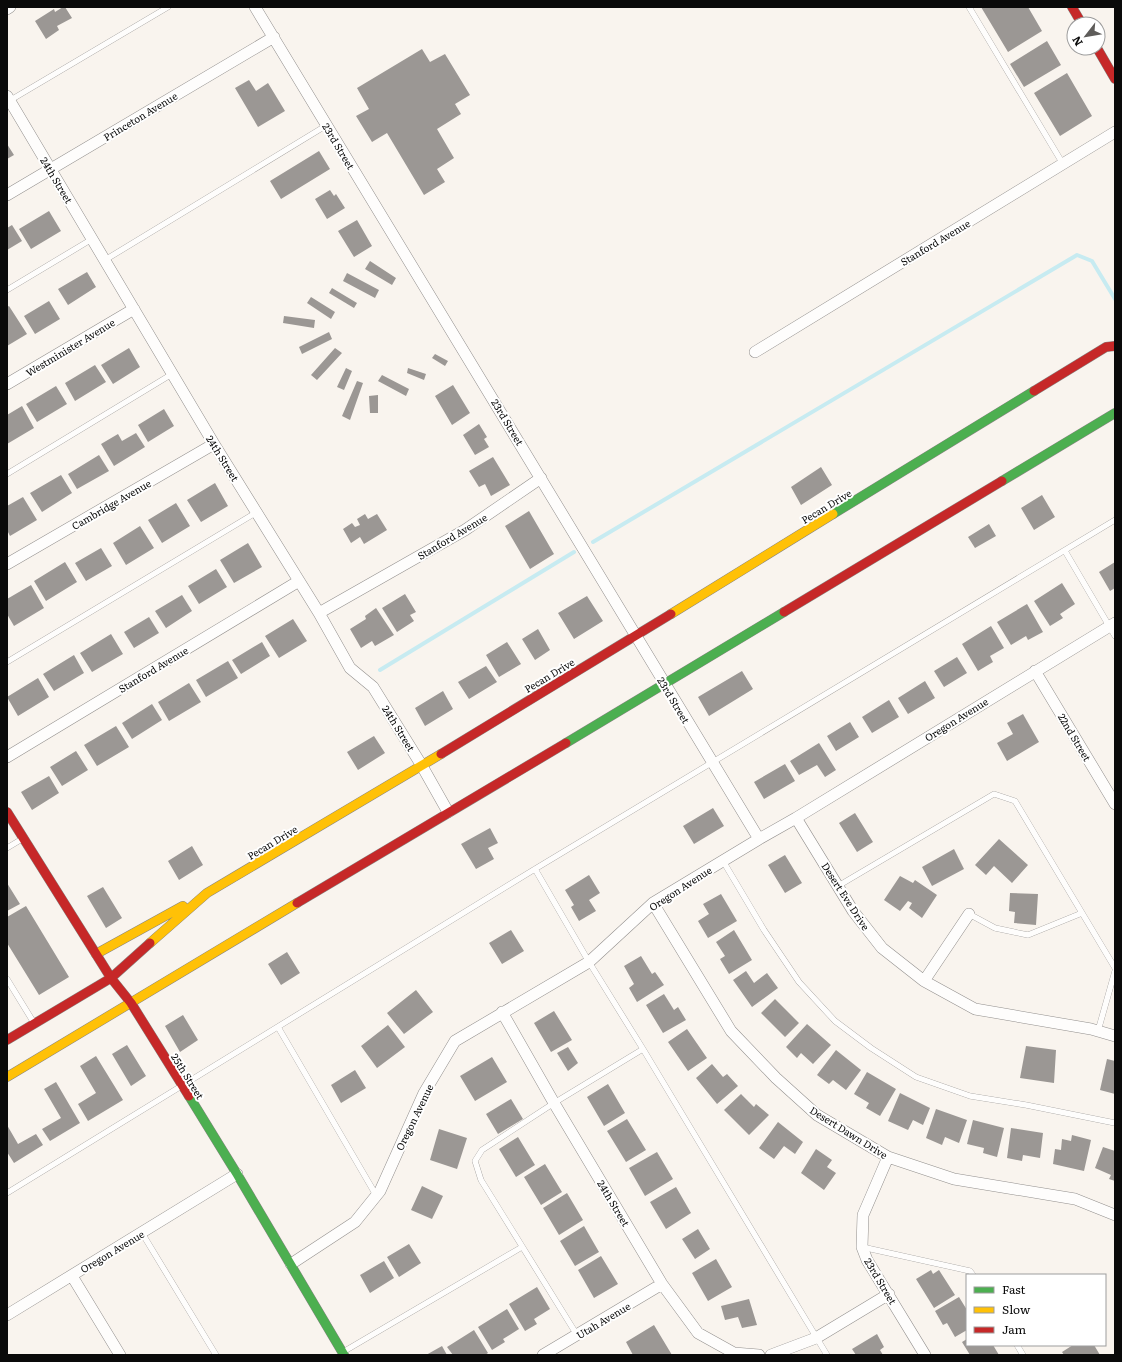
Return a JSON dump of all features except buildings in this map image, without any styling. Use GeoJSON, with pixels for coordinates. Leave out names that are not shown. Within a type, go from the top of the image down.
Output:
{"type":"FeatureCollection","features":[{"type":"Feature","properties":{"kind":"main road"},"geometry":{"type":"LineString","coordinates":[[1072,7],[1077,16]]}},
{"type":"Feature","properties":{"kind":"main road"},"geometry":{"type":"LineString","coordinates":[[1101,56],[1115,79]]}},
{"type":"Feature","properties":{"kind":"main road","name":"Pecan Drive"},"geometry":{"type":"LineString","coordinates":[[7,1040],[111,978],[207,893],[422,766],[1106,347],[1115,346]]}},
{"type":"Feature","properties":{"kind":"main road"},"geometry":{"type":"LineString","coordinates":[[7,1077],[1115,413]]}},
{"type":"Feature","properties":{"kind":"main road","name":"25th Street"},"geometry":{"type":"LineString","coordinates":[[7,812],[111,978],[131,1003],[237,1174],[343,1354]]}},
{"type":"Feature","properties":{"kind":"main road"},"geometry":{"type":"LineString","coordinates":[[96,954],[207,893]]}},
{"type":"Feature","properties":{"kind":"street","name":"23rd Street"},"geometry":{"type":"LineString","coordinates":[[255,7],[759,839]]}},
{"type":"Feature","properties":{"kind":"street","name":"Princeton Avenue"},"geometry":{"type":"LineString","coordinates":[[7,195],[274,37]]}},
{"type":"Feature","properties":{"kind":"street","name":"24th Street"},"geometry":{"type":"LineString","coordinates":[[8,100],[51,169],[214,444],[319,614],[350,668],[373,686],[448,812]]}},
{"type":"Feature","properties":{"kind":"street","name":"Stanford Avenue"},"geometry":{"type":"LineString","coordinates":[[755,352],[1115,132]]}},
{"type":"Feature","properties":{"kind":"street","name":"Westminister Avenue"},"geometry":{"type":"LineString","coordinates":[[7,384],[134,309]]}},
{"type":"Feature","properties":{"kind":"street","name":"Cambridge Avenue"},"geometry":{"type":"LineString","coordinates":[[7,564],[214,444]]}},
{"type":"Feature","properties":{"kind":"street","name":"Stanford Avenue"},"geometry":{"type":"LineString","coordinates":[[319,614],[465,530],[541,478]]}},
{"type":"Feature","properties":{"kind":"street","name":"Stanford Avenue"},"geometry":{"type":"LineString","coordinates":[[7,757],[299,581]]}},
{"type":"Feature","properties":{"kind":"street","name":"Oregon Avenue"},"geometry":{"type":"LineString","coordinates":[[291,1264],[355,1222],[380,1191],[424,1093],[455,1041],[589,962],[653,903],[796,818],[1035,671],[1113,628]]}},
{"type":"Feature","properties":{"kind":"street","name":"22nd Street"},"geometry":{"type":"LineString","coordinates":[[1035,671],[1115,804]]}},
{"type":"Feature","properties":{"kind":"street","name":"Desert Eve Drive"},"geometry":{"type":"LineString","coordinates":[[796,818],[853,911],[882,948],[924,981],[975,1009],[1098,1031],[1115,1036]]}},
{"type":"Feature","properties":{"kind":"street","name":"Desert Dawn Drive"},"geometry":{"type":"LineString","coordinates":[[653,903],[731,1031],[776,1078],[817,1114],[888,1157],[954,1179],[1076,1199],[1115,1215]]}},
{"type":"Feature","properties":{"kind":"street"},"geometry":{"type":"LineString","coordinates":[[924,981],[969,914]]}},
{"type":"Feature","properties":{"kind":"street","name":"24th Street"},"geometry":{"type":"LineString","coordinates":[[502,1012],[554,1103],[662,1284],[698,1333],[734,1353],[759,1355]]}},
{"type":"Feature","properties":{"kind":"street","name":"23rd Street"},"geometry":{"type":"LineString","coordinates":[[888,1157],[863,1215],[862,1247],[867,1260],[926,1355]]}},
{"type":"Feature","properties":{"kind":"street","name":"Oregon Avenue"},"geometry":{"type":"LineString","coordinates":[[7,1315],[237,1174]]}},
{"type":"Feature","properties":{"kind":"street"},"geometry":{"type":"LineString","coordinates":[[72,1276],[120,1355]]}},
{"type":"Feature","properties":{"kind":"street","name":"Utah Avenue"},"geometry":{"type":"LineString","coordinates":[[543,1355],[662,1284]]}},
{"type":"Feature","properties":{"kind":"street"},"geometry":{"type":"LineString","coordinates":[[771,1355],[816,1338],[889,1294]]}},
{"type":"Feature","properties":{"kind":"lane"},"geometry":{"type":"LineString","coordinates":[[8,100],[168,7]]}},
{"type":"Feature","properties":{"kind":"lane"},"geometry":{"type":"LineString","coordinates":[[969,7],[1063,165]]}},
{"type":"Feature","properties":{"kind":"lane"},"geometry":{"type":"LineString","coordinates":[[105,260],[327,125]]}},
{"type":"Feature","properties":{"kind":"lane"},"geometry":{"type":"LineString","coordinates":[[7,290],[92,239]]}},
{"type":"Feature","properties":{"kind":"lane"},"geometry":{"type":"LineString","coordinates":[[7,474],[172,374]]}},
{"type":"Feature","properties":{"kind":"lane"},"geometry":{"type":"LineString","coordinates":[[7,662],[256,512]]}},
{"type":"Feature","properties":{"kind":"lane"},"geometry":{"type":"LineString","coordinates":[[7,1193],[535,869],[1115,520]]}},
{"type":"Feature","properties":{"kind":"lane"},"geometry":{"type":"LineString","coordinates":[[1064,551],[1113,628]]}},
{"type":"Feature","properties":{"kind":"lane"},"geometry":{"type":"LineString","coordinates":[[838,886],[994,794],[1015,801],[1115,968]]}},
{"type":"Feature","properties":{"kind":"lane"},"geometry":{"type":"LineString","coordinates":[[7,848],[23,838]]}},
{"type":"Feature","properties":{"kind":"lane"},"geometry":{"type":"LineString","coordinates":[[723,861],[764,930],[799,982],[835,1021],[871,1048],[916,1077],[970,1096],[1026,1105],[1115,1123]]}},
{"type":"Feature","properties":{"kind":"lane"},"geometry":{"type":"LineString","coordinates":[[535,869],[589,962],[827,1355]]}},
{"type":"Feature","properties":{"kind":"lane"},"geometry":{"type":"LineString","coordinates":[[969,914],[995,928],[1028,935],[1082,913]]}},
{"type":"Feature","properties":{"kind":"lane"},"geometry":{"type":"LineString","coordinates":[[1098,1031],[1115,971]]}},
{"type":"Feature","properties":{"kind":"lane"},"geometry":{"type":"LineString","coordinates":[[7,979],[34,1024]]}},
{"type":"Feature","properties":{"kind":"lane"},"geometry":{"type":"LineString","coordinates":[[278,1027],[376,1195]]}},
{"type":"Feature","properties":{"kind":"lane"},"geometry":{"type":"LineString","coordinates":[[577,1335],[481,1180],[475,1161],[482,1150],[554,1103],[643,1049]]}},
{"type":"Feature","properties":{"kind":"lane"},"geometry":{"type":"LineString","coordinates":[[142,1233],[216,1355]]}},
{"type":"Feature","properties":{"kind":"lane"},"geometry":{"type":"LineString","coordinates":[[343,1354],[522,1247]]}},
{"type":"Feature","properties":{"kind":"lane"},"geometry":{"type":"LineString","coordinates":[[862,1247],[970,1271],[972,1274]]}},
{"type":"Feature","properties":{"kind":"lane"},"geometry":{"type":"LineString","coordinates":[[1017,1346],[1023,1355]]}},
{"type":"Feature","properties":{"kind":"waterway"},"geometry":{"type":"LineString","coordinates":[[593,542],[1077,255],[1092,261],[1115,299]]}},
{"type":"Feature","properties":{"kind":"waterway"},"geometry":{"type":"LineString","coordinates":[[380,670],[574,552]]}},
{"type":"Feature","properties":{"kind":"traffic: fast"},"geometry":{"type":"LineString","coordinates":[[833,514],[1034,391]]}},
{"type":"Feature","properties":{"kind":"traffic: fast"},"geometry":{"type":"LineString","coordinates":[[1002,481],[1115,413]]}},
{"type":"Feature","properties":{"kind":"traffic: fast"},"geometry":{"type":"LineString","coordinates":[[566,743],[784,612]]}},
{"type":"Feature","properties":{"kind":"traffic: fast"},"geometry":{"type":"LineString","coordinates":[[189,1096],[344,1355]]}},
{"type":"Feature","properties":{"kind":"traffic: slow"},"geometry":{"type":"LineString","coordinates":[[671,614],[833,514]]}},
{"type":"Feature","properties":{"kind":"traffic: slow"},"geometry":{"type":"LineString","coordinates":[[150,943],[207,893],[441,754]]}},
{"type":"Feature","properties":{"kind":"traffic: slow"},"geometry":{"type":"LineString","coordinates":[[7,1077],[297,903]]}},
{"type":"Feature","properties":{"kind":"traffic: slow"},"geometry":{"type":"LineString","coordinates":[[96,954],[183,906]]}},
{"type":"Feature","properties":{"kind":"traffic: jam"},"geometry":{"type":"LineString","coordinates":[[1072,7],[1077,16]]}},
{"type":"Feature","properties":{"kind":"traffic: jam"},"geometry":{"type":"LineString","coordinates":[[1102,56],[1115,79]]}},
{"type":"Feature","properties":{"kind":"traffic: jam"},"geometry":{"type":"LineString","coordinates":[[1034,391],[1106,347],[1115,346]]}},
{"type":"Feature","properties":{"kind":"traffic: jam"},"geometry":{"type":"LineString","coordinates":[[784,612],[1002,481]]}},
{"type":"Feature","properties":{"kind":"traffic: jam"},"geometry":{"type":"LineString","coordinates":[[441,754],[671,614]]}},
{"type":"Feature","properties":{"kind":"traffic: jam"},"geometry":{"type":"LineString","coordinates":[[297,903],[566,743]]}},
{"type":"Feature","properties":{"kind":"traffic: jam"},"geometry":{"type":"LineString","coordinates":[[7,812],[111,978],[131,1003],[189,1096]]}},
{"type":"Feature","properties":{"kind":"traffic: jam"},"geometry":{"type":"LineString","coordinates":[[7,1040],[111,978],[150,943]]}}]}
